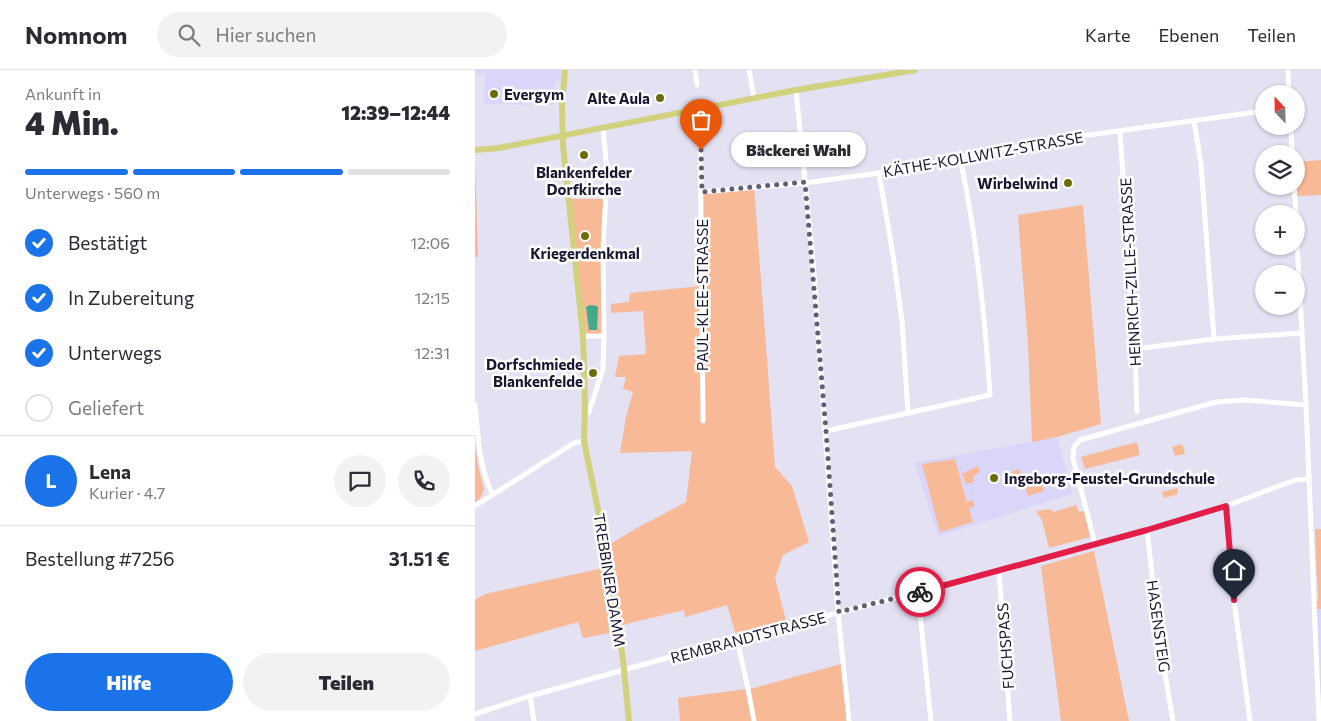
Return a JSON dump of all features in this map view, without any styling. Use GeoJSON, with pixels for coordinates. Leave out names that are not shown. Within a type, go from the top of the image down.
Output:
{"type":"FeatureCollection","features":[{"type":"Feature","properties":{"kind":"main road","name":"TREBBINER DAMM"},"geometry":{"type":"LineString","coordinates":[[565,70],[562,106],[563,135],[583,336],[584,441],[608,558],[624,670],[629,721]]}},
{"type":"Feature","properties":{"kind":"main road"},"geometry":{"type":"LineString","coordinates":[[475,150],[499,148],[700,108],[915,70]]}},
{"type":"Feature","properties":{"kind":"street"},"geometry":{"type":"LineString","coordinates":[[695,70],[697,85]]}},
{"type":"Feature","properties":{"kind":"street"},"geometry":{"type":"LineString","coordinates":[[749,70],[754,98]]}},
{"type":"Feature","properties":{"kind":"street"},"geometry":{"type":"LineString","coordinates":[[1288,70],[1289,85]]}},
{"type":"Feature","properties":{"kind":"street"},"geometry":{"type":"LineString","coordinates":[[796,90],[849,721]]}},
{"type":"Feature","properties":{"kind":"street","name":"PAUL-KLEE-STRASSE"},"geometry":{"type":"LineString","coordinates":[[700,108],[703,421]]}},
{"type":"Feature","properties":{"kind":"street","name":"KÄTHE-KOLLWITZ-STRASSE"},"geometry":{"type":"LineString","coordinates":[[702,192],[879,173],[1052,140],[1255,112]]}},
{"type":"Feature","properties":{"kind":"street"},"geometry":{"type":"LineString","coordinates":[[1194,121],[1203,183],[1214,339]]}},
{"type":"Feature","properties":{"kind":"street"},"geometry":{"type":"LineString","coordinates":[[585,415],[589,412],[603,369],[603,250],[607,172],[603,128]]}},
{"type":"Feature","properties":{"kind":"street","name":"HEINRICH-ZILLE-STRASSE"},"geometry":{"type":"LineString","coordinates":[[1120,132],[1135,349],[1137,412]]}},
{"type":"Feature","properties":{"kind":"street"},"geometry":{"type":"LineString","coordinates":[[826,431],[990,396],[985,316],[976,242],[960,158]]}},
{"type":"Feature","properties":{"kind":"street"},"geometry":{"type":"LineString","coordinates":[[879,173],[902,321],[908,413]]}},
{"type":"Feature","properties":{"kind":"street"},"geometry":{"type":"LineString","coordinates":[[1298,255],[1319,721]]}},
{"type":"Feature","properties":{"kind":"street"},"geometry":{"type":"LineString","coordinates":[[1135,349],[1214,339],[1302,333]]}},
{"type":"Feature","properties":{"kind":"street"},"geometry":{"type":"LineString","coordinates":[[583,336],[604,336]]}},
{"type":"Feature","properties":{"kind":"street"},"geometry":{"type":"LineString","coordinates":[[1095,544],[1072,452],[1075,444],[1080,440],[1216,402],[1245,400],[1306,405]]}},
{"type":"Feature","properties":{"kind":"street"},"geometry":{"type":"LineString","coordinates":[[475,405],[479,446],[487,482],[493,495]]}},
{"type":"Feature","properties":{"kind":"street"},"geometry":{"type":"LineString","coordinates":[[475,506],[574,443],[584,441]]}},
{"type":"Feature","properties":{"kind":"street","name":"REMBRANDTSTRASSE"},"geometry":{"type":"LineString","coordinates":[[475,714],[531,696],[737,639],[999,571],[1147,530],[1226,506],[1295,480],[1309,479]]}},
{"type":"Feature","properties":{"kind":"street"},"geometry":{"type":"LineString","coordinates":[[1226,506],[1234,600],[1250,721]]}},
{"type":"Feature","properties":{"kind":"street","name":"HASENSTEIG"},"geometry":{"type":"LineString","coordinates":[[1147,530],[1160,644],[1173,721]]}},
{"type":"Feature","properties":{"kind":"street","name":"FUCHSPASS"},"geometry":{"type":"LineString","coordinates":[[999,571],[1010,721]]}},
{"type":"Feature","properties":{"kind":"street"},"geometry":{"type":"LineString","coordinates":[[918,592],[931,721]]}},
{"type":"Feature","properties":{"kind":"street"},"geometry":{"type":"LineString","coordinates":[[737,639],[754,721]]}},
{"type":"Feature","properties":{"kind":"street"},"geometry":{"type":"LineString","coordinates":[[531,696],[534,721]]}},
{"type":"Feature","properties":{"kind":"shaded area"},"geometry":{"type":"Polygon","coordinates":[[[475,70],[561,70],[561,81],[555,81],[554,105],[484,104],[485,74],[475,74],[475,70]]]}},
{"type":"Feature","properties":{"kind":"shaded area"},"geometry":{"type":"Polygon","coordinates":[[[475,159],[478,257],[475,257],[475,159]]]}},
{"type":"Feature","properties":{"kind":"shaded area"},"geometry":{"type":"Polygon","coordinates":[[[1321,160],[1321,195],[1297,196],[1305,195],[1305,161],[1321,160]]]}},
{"type":"Feature","properties":{"kind":"shaded area"},"geometry":{"type":"Polygon","coordinates":[[[754,187],[775,467],[792,486],[809,542],[783,555],[775,578],[786,621],[736,635],[727,605],[685,617],[684,610],[622,625],[607,546],[686,502],[692,451],[620,453],[626,417],[633,392],[623,389],[626,377],[615,377],[619,356],[646,354],[643,311],[611,313],[611,304],[629,302],[630,293],[702,286],[702,192],[754,187]]]}},
{"type":"Feature","properties":{"kind":"shaded area"},"geometry":{"type":"Polygon","coordinates":[[[569,199],[603,199],[604,336],[583,336],[569,199]]]}},
{"type":"Feature","properties":{"kind":"shaded area"},"geometry":{"type":"Polygon","coordinates":[[[1083,205],[1101,424],[1032,442],[1028,344],[1018,215],[1083,205]]]}},
{"type":"Feature","properties":{"kind":"shaded area"},"geometry":{"type":"Polygon","coordinates":[[[590,305],[597,306],[598,308],[597,330],[589,330],[586,307],[590,305]]]}},
{"type":"Feature","properties":{"kind":"shaded area","name":"Ingeborg-Feustel-Grundschule"},"geometry":{"type":"Polygon","coordinates":[[[1057,437],[1072,494],[938,536],[915,463],[1057,437]]]}},
{"type":"Feature","properties":{"kind":"shaded area"},"geometry":{"type":"Polygon","coordinates":[[[1137,442],[1140,455],[1085,469],[1081,457],[1137,442]]]}},
{"type":"Feature","properties":{"kind":"shaded area"},"geometry":{"type":"Polygon","coordinates":[[[1182,444],[1185,454],[1175,456],[1172,447],[1182,444]]]}},
{"type":"Feature","properties":{"kind":"shaded area"},"geometry":{"type":"Polygon","coordinates":[[[475,445],[484,489],[480,499],[475,502],[475,445]]]}},
{"type":"Feature","properties":{"kind":"shaded area"},"geometry":{"type":"Polygon","coordinates":[[[955,459],[967,503],[970,500],[974,502],[974,507],[969,508],[973,522],[940,532],[922,464],[955,459]]]}},
{"type":"Feature","properties":{"kind":"shaded area"},"geometry":{"type":"Polygon","coordinates":[[[978,466],[980,472],[973,476],[974,482],[966,484],[962,474],[978,466]]]}},
{"type":"Feature","properties":{"kind":"shaded area"},"geometry":{"type":"Polygon","coordinates":[[[1019,469],[1023,482],[1015,485],[1011,472],[1019,469]]]}},
{"type":"Feature","properties":{"kind":"shaded area"},"geometry":{"type":"Polygon","coordinates":[[[1041,480],[1044,491],[1028,496],[1025,485],[1041,480]]]}},
{"type":"Feature","properties":{"kind":"shaded area"},"geometry":{"type":"Polygon","coordinates":[[[1177,488],[1178,494],[1164,498],[1162,492],[1177,488]]]}},
{"type":"Feature","properties":{"kind":"shaded area"},"geometry":{"type":"Polygon","coordinates":[[[1075,502],[1079,512],[1084,511],[1090,537],[1049,548],[1042,520],[1036,511],[1051,509],[1053,512],[1076,505],[1075,502]]]}},
{"type":"Feature","properties":{"kind":"shaded area"},"geometry":{"type":"Polygon","coordinates":[[[1315,529],[1321,529],[1321,609],[1314,609],[1313,602],[1318,601],[1315,529]]]}},
{"type":"Feature","properties":{"kind":"shaded area"},"geometry":{"type":"Polygon","coordinates":[[[1094,551],[1129,721],[1061,721],[1041,566],[1094,551]]]}},
{"type":"Feature","properties":{"kind":"shaded area"},"geometry":{"type":"Polygon","coordinates":[[[603,568],[607,592],[609,633],[583,638],[578,622],[475,651],[475,600],[485,594],[603,568]]]}},
{"type":"Feature","properties":{"kind":"shaded area"},"geometry":{"type":"Polygon","coordinates":[[[1314,609],[1321,609],[1321,694],[1317,694],[1314,609]]]}},
{"type":"Feature","properties":{"kind":"shaded area"},"geometry":{"type":"Polygon","coordinates":[[[841,664],[847,721],[680,721],[678,698],[754,688],[841,664]]]}},
{"type":"Feature","properties":{"kind":"way so far"},"geometry":{"type":"LineString","coordinates":[[701,150],[702,192],[805,182],[839,612],[920,592]]}},
{"type":"Feature","properties":{"kind":"place","name":"Evergym"},"geometry":{"type":"Point","coordinates":[494,94]}},
{"type":"Feature","properties":{"kind":"place","name":"Alte Aula"},"geometry":{"type":"Point","coordinates":[660,98]}},
{"type":"Feature","properties":{"kind":"place","name":"Bäckerei Wahl"},"geometry":{"type":"Point","coordinates":[701,150]}},
{"type":"Feature","properties":{"kind":"place","name":"Blankenfelder Dorfkirche"},"geometry":{"type":"Point","coordinates":[584,155]}},
{"type":"Feature","properties":{"kind":"place","name":"Wirbelwind"},"geometry":{"type":"Point","coordinates":[1068,183]}},
{"type":"Feature","properties":{"kind":"place","name":"Kriegerdenkmal"},"geometry":{"type":"Point","coordinates":[585,236]}},
{"type":"Feature","properties":{"kind":"place","name":"Dorfschmiede Blankenfelde"},"geometry":{"type":"Point","coordinates":[593,373]}},
{"type":"Feature","properties":{"kind":"place","name":"Ingeborg-Feustel-Grundschule"},"geometry":{"type":"Point","coordinates":[994,478]}},
{"type":"Feature","properties":{"kind":"route"},"geometry":{"type":"LineString","coordinates":[[920,592],[1147,530],[1226,506],[1234,600]]}}]}
